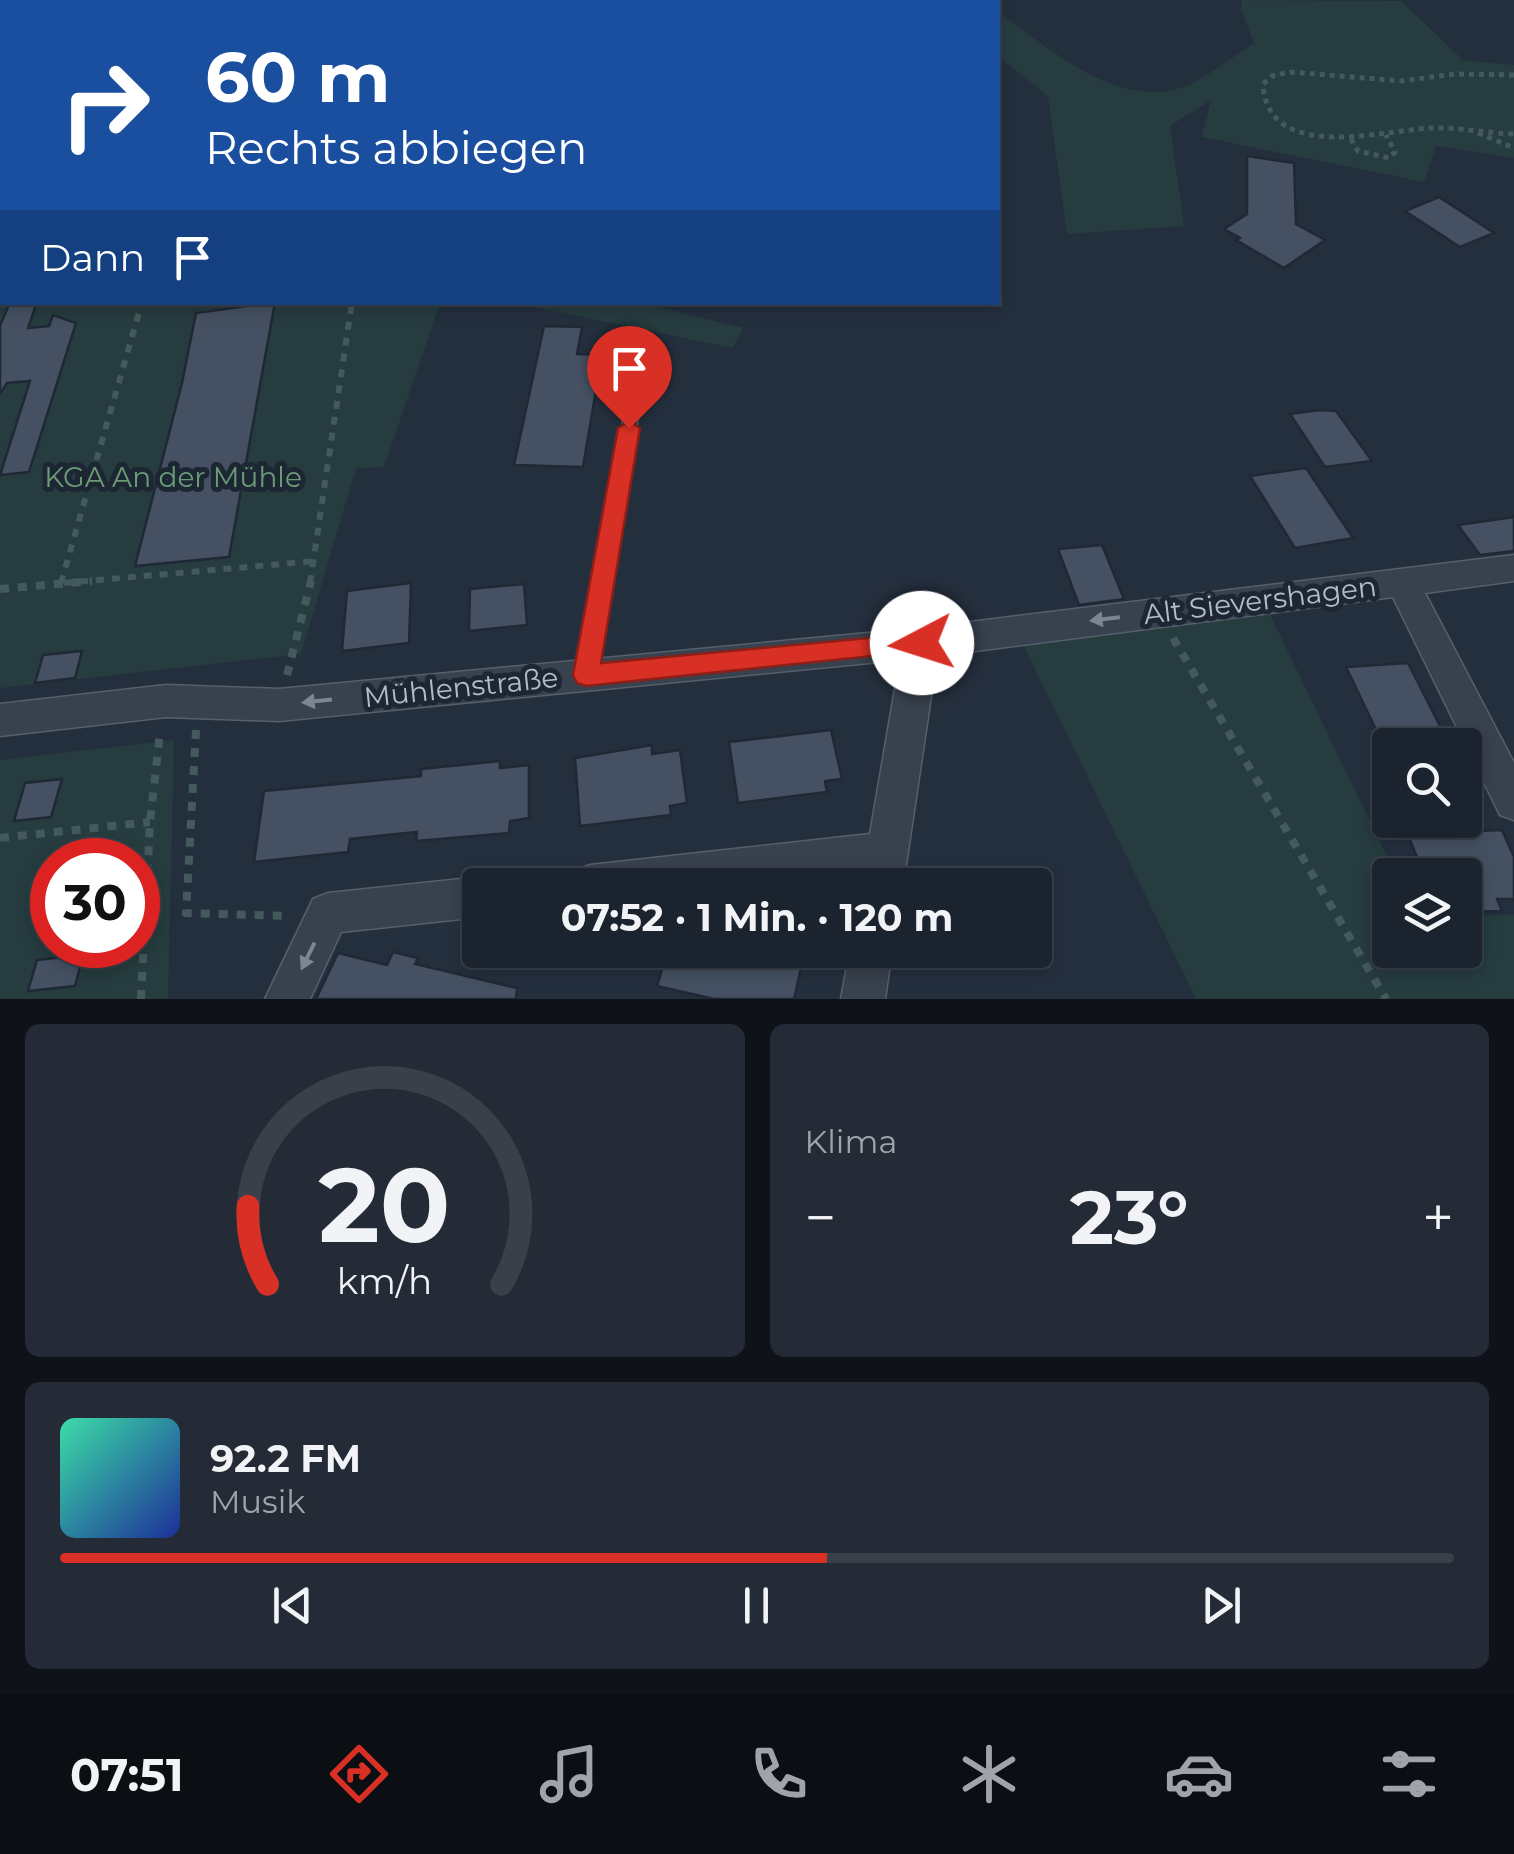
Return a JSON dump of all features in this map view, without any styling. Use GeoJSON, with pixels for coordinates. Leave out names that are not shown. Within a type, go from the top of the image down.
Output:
{"type":"FeatureCollection","features":[{"type":"Feature","properties":{"kind":"street","name":"Alt Sievershagen"},"geometry":{"type":"LineString","coordinates":[[1006,632],[1514,568]]}},
{"type":"Feature","properties":{"kind":"street"},"geometry":{"type":"LineString","coordinates":[[1403,583],[1514,802]]}},
{"type":"Feature","properties":{"kind":"street","name":"Mühlenstraße"},"geometry":{"type":"LineString","coordinates":[[0,720],[182,703],[279,705],[1006,632]]}},
{"type":"Feature","properties":{"kind":"street"},"geometry":{"type":"LineString","coordinates":[[885,868],[922,643]]}},
{"type":"Feature","properties":{"kind":"street"},"geometry":{"type":"LineString","coordinates":[[287,999],[328,913],[462,899]]}},
{"type":"Feature","properties":{"kind":"street"},"geometry":{"type":"LineString","coordinates":[[863,999],[868,968]]}},
{"type":"Feature","properties":{"kind":"lane"},"geometry":{"type":"LineString","coordinates":[[586,675],[640,365]]}},
{"type":"Feature","properties":{"kind":"path"},"geometry":{"type":"LineString","coordinates":[[1514,75],[1456,74],[1401,80],[1290,72],[1272,76],[1263,84],[1266,105],[1289,125],[1310,133],[1351,139],[1434,128],[1514,134]]}},
{"type":"Feature","properties":{"kind":"path"},"geometry":{"type":"LineString","coordinates":[[1473,129],[1491,141],[1514,148]]}},
{"type":"Feature","properties":{"kind":"path"},"geometry":{"type":"LineString","coordinates":[[1351,139],[1358,151],[1389,158],[1395,152],[1386,134]]}},
{"type":"Feature","properties":{"kind":"path"},"geometry":{"type":"LineString","coordinates":[[61,583],[141,305]]}},
{"type":"Feature","properties":{"kind":"path"},"geometry":{"type":"LineString","coordinates":[[279,705],[316,561],[352,305]]}},
{"type":"Feature","properties":{"kind":"path"},"geometry":{"type":"LineString","coordinates":[[0,589],[316,561]]}},
{"type":"Feature","properties":{"kind":"path"},"geometry":{"type":"LineString","coordinates":[[1158,613],[1386,999]]}},
{"type":"Feature","properties":{"kind":"path"},"geometry":{"type":"LineString","coordinates":[[141,999],[157,744],[182,703]]}},
{"type":"Feature","properties":{"kind":"path"},"geometry":{"type":"LineString","coordinates":[[182,703],[186,913],[270,918],[328,913]]}},
{"type":"Feature","properties":{"kind":"path"},"geometry":{"type":"LineString","coordinates":[[0,838],[150,822]]}},
{"type":"Feature","properties":{"kind":"green space"},"geometry":{"type":"Polygon","coordinates":[[[1242,0],[1401,1],[1459,60],[1514,65],[1514,158],[1436,146],[1424,182],[1202,137],[1211,100],[1170,126],[1184,226],[1067,234],[1048,96],[1000,58],[1000,13],[1090,74],[1142,91],[1169,91],[1195,82],[1254,43],[1241,9],[1242,0]]]}},
{"type":"Feature","properties":{"kind":"green space","name":"KGA An der Mühle"},"geometry":{"type":"Polygon","coordinates":[[[0,305],[439,305],[384,467],[356,468],[301,654],[0,688],[0,305]]]}},
{"type":"Feature","properties":{"kind":"green space"},"geometry":{"type":"Polygon","coordinates":[[[525,305],[650,305],[743,328],[733,348],[525,305]]]}},
{"type":"Feature","properties":{"kind":"green space"},"geometry":{"type":"Polygon","coordinates":[[[1263,600],[1372,825],[1372,838],[1378,838],[1388,858],[1372,858],[1372,968],[1482,968],[1482,916],[1514,915],[1514,999],[1196,999],[1016,630],[1263,600]]]}},
{"type":"Feature","properties":{"kind":"green space"},"geometry":{"type":"Polygon","coordinates":[[[174,740],[168,999],[0,999],[0,760],[174,740]]]}},
{"type":"Feature","properties":{"kind":"building"},"geometry":{"type":"Polygon","coordinates":[[[1247,156],[1294,163],[1296,224],[1325,240],[1284,268],[1224,229],[1247,214],[1247,156]]]}},
{"type":"Feature","properties":{"kind":"building"},"geometry":{"type":"Polygon","coordinates":[[[1439,197],[1494,233],[1460,247],[1405,211],[1439,197]]]}},
{"type":"Feature","properties":{"kind":"building"},"geometry":{"type":"Polygon","coordinates":[[[9,305],[36,305],[28,328],[49,326],[53,315],[76,323],[29,472],[0,475],[30,381],[7,383],[0,394],[0,326],[9,305]]]}},
{"type":"Feature","properties":{"kind":"building"},"geometry":{"type":"Polygon","coordinates":[[[274,305],[229,557],[135,566],[182,383],[196,313],[274,305]]]}},
{"type":"Feature","properties":{"kind":"building"},"geometry":{"type":"Polygon","coordinates":[[[544,326],[582,327],[577,354],[602,355],[583,467],[514,465],[544,326]]]}},
{"type":"Feature","properties":{"kind":"building"},"geometry":{"type":"Polygon","coordinates":[[[1336,411],[1372,461],[1325,467],[1290,414],[1336,411]]]}},
{"type":"Feature","properties":{"kind":"building"},"geometry":{"type":"Polygon","coordinates":[[[1306,468],[1353,538],[1295,548],[1250,476],[1306,468]]]}},
{"type":"Feature","properties":{"kind":"building"},"geometry":{"type":"Polygon","coordinates":[[[1514,517],[1514,551],[1480,555],[1458,525],[1514,517]]]}},
{"type":"Feature","properties":{"kind":"building"},"geometry":{"type":"Polygon","coordinates":[[[1102,545],[1124,599],[1079,605],[1058,549],[1102,545]]]}},
{"type":"Feature","properties":{"kind":"building"},"geometry":{"type":"Polygon","coordinates":[[[411,583],[409,643],[342,651],[347,591],[411,583]]]}},
{"type":"Feature","properties":{"kind":"building"},"geometry":{"type":"Polygon","coordinates":[[[524,584],[527,625],[469,631],[470,589],[524,584]]]}},
{"type":"Feature","properties":{"kind":"building"},"geometry":{"type":"Polygon","coordinates":[[[82,651],[75,678],[35,683],[43,655],[82,651]]]}},
{"type":"Feature","properties":{"kind":"building"},"geometry":{"type":"Polygon","coordinates":[[[1408,663],[1441,728],[1375,728],[1346,667],[1408,663]]]}},
{"type":"Feature","properties":{"kind":"building"},"geometry":{"type":"Polygon","coordinates":[[[831,730],[842,779],[825,781],[827,792],[738,803],[729,742],[831,730]]]}},
{"type":"Feature","properties":{"kind":"building"},"geometry":{"type":"Polygon","coordinates":[[[652,745],[652,754],[680,750],[687,803],[670,806],[671,815],[580,826],[575,758],[652,745]]]}},
{"type":"Feature","properties":{"kind":"building"},"geometry":{"type":"Polygon","coordinates":[[[500,761],[500,768],[529,765],[529,818],[510,821],[509,833],[416,841],[417,832],[350,839],[348,852],[254,862],[264,791],[421,776],[421,769],[500,761]]]}},
{"type":"Feature","properties":{"kind":"building"},"geometry":{"type":"Polygon","coordinates":[[[62,779],[51,817],[14,821],[25,783],[62,779]]]}},
{"type":"Feature","properties":{"kind":"building"},"geometry":{"type":"Polygon","coordinates":[[[1502,830],[1514,857],[1514,899],[1497,899],[1502,911],[1482,912],[1482,858],[1417,858],[1409,838],[1482,838],[1482,831],[1502,830]]]}},
{"type":"Feature","properties":{"kind":"building"},"geometry":{"type":"Polygon","coordinates":[[[393,952],[418,958],[415,964],[517,988],[516,999],[316,999],[338,953],[387,965],[393,952]]]}},
{"type":"Feature","properties":{"kind":"building"},"geometry":{"type":"Polygon","coordinates":[[[35,968],[80,968],[75,986],[28,991],[35,968]]]}},
{"type":"Feature","properties":{"kind":"building"},"geometry":{"type":"Polygon","coordinates":[[[662,968],[801,968],[794,999],[714,999],[657,986],[662,968]]]}},
{"type":"Feature","properties":{"kind":"route"},"geometry":{"type":"LineString","coordinates":[[629,428],[586,675],[922,643]]}}]}
